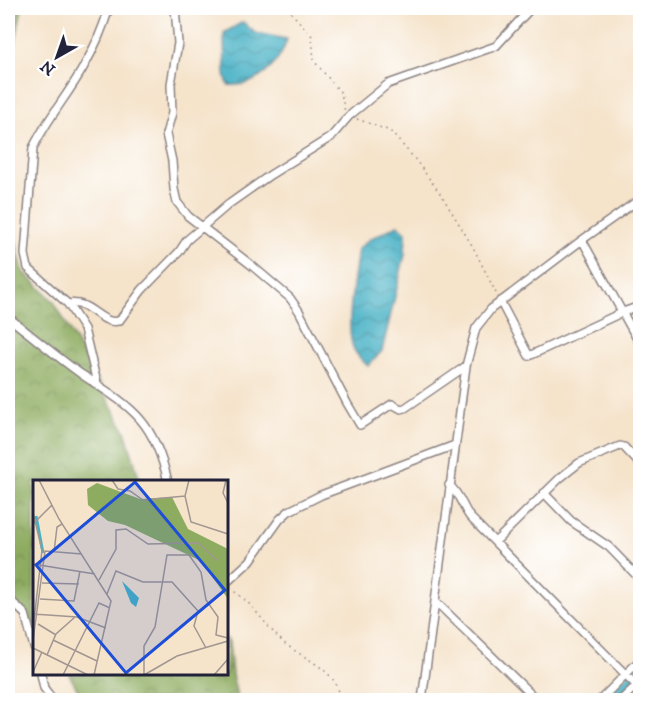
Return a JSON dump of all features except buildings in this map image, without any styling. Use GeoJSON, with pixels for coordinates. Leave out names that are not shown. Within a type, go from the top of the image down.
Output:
{"type":"FeatureCollection","features":[{"type":"Feature","properties":{"kind":"street"},"geometry":{"type":"LineString","coordinates":[[97,383],[84,329],[68,304],[28,268],[26,254],[33,148],[83,68],[105,23],[109,8]]}},
{"type":"Feature","properties":{"kind":"street"},"geometry":{"type":"LineString","coordinates":[[175,8],[178,43],[171,84],[172,113],[166,134],[177,201],[188,216],[290,298],[360,425],[392,404],[401,409],[405,408],[466,366]]}},
{"type":"Feature","properties":{"kind":"street"},"geometry":{"type":"LineString","coordinates":[[68,304],[81,303],[111,322],[119,321],[142,290],[201,227],[251,187],[331,137],[349,116],[393,81],[496,46],[531,8]]}},
{"type":"Feature","properties":{"kind":"street"},"geometry":{"type":"LineString","coordinates":[[422,700],[466,366],[476,328],[500,301],[640,198]]}},
{"type":"Feature","properties":{"kind":"street"},"geometry":{"type":"LineString","coordinates":[[582,240],[640,344]]}},
{"type":"Feature","properties":{"kind":"street"},"geometry":{"type":"LineString","coordinates":[[500,301],[529,356],[640,306]]}},
{"type":"Feature","properties":{"kind":"street"},"geometry":{"type":"LineString","coordinates":[[8,317],[125,403],[148,429],[162,457],[168,480]]}},
{"type":"Feature","properties":{"kind":"street"},"geometry":{"type":"LineString","coordinates":[[228,582],[250,561],[289,510],[321,495],[455,445]]}},
{"type":"Feature","properties":{"kind":"street"},"geometry":{"type":"LineString","coordinates":[[495,542],[544,493],[579,464],[620,446],[624,447],[640,464]]}},
{"type":"Feature","properties":{"kind":"street"},"geometry":{"type":"LineString","coordinates":[[449,485],[459,494],[463,508],[470,517],[626,676],[637,684],[640,693]]}},
{"type":"Feature","properties":{"kind":"street"},"geometry":{"type":"LineString","coordinates":[[544,493],[571,521],[609,547],[640,579]]}},
{"type":"Feature","properties":{"kind":"street"},"geometry":{"type":"LineString","coordinates":[[8,598],[25,614],[33,643]]}},
{"type":"Feature","properties":{"kind":"street"},"geometry":{"type":"LineString","coordinates":[[435,601],[537,700]]}},
{"type":"Feature","properties":{"kind":"street"},"geometry":{"type":"LineString","coordinates":[[600,700],[640,660]]}},
{"type":"Feature","properties":{"kind":"street"},"geometry":{"type":"LineString","coordinates":[[41,675],[44,688],[53,700]]}},
{"type":"Feature","properties":{"kind":"street"},"geometry":{"type":"LineString","coordinates":[[621,700],[637,684]]}},
{"type":"Feature","properties":{"kind":"path"},"geometry":{"type":"LineString","coordinates":[[287,8],[312,36],[314,61],[341,93],[345,112],[349,116],[390,131],[414,158],[442,196],[473,247],[500,301]]}},
{"type":"Feature","properties":{"kind":"path"},"geometry":{"type":"LineString","coordinates":[[228,586],[250,604],[284,643],[319,666],[333,681],[340,696],[339,700]]}},
{"type":"Feature","properties":{"kind":"green space"},"geometry":{"type":"Polygon","coordinates":[[[8,8],[22,8],[8,79],[8,8]]]}},
{"type":"Feature","properties":{"kind":"green space"},"geometry":{"type":"Polygon","coordinates":[[[8,217],[23,271],[54,302],[125,431],[140,480],[33,480],[33,624],[8,601],[8,217]]]}},
{"type":"Feature","properties":{"kind":"green space"},"geometry":{"type":"Polygon","coordinates":[[[228,640],[229,642],[232,675],[238,700],[83,700],[70,675],[228,675],[228,640]]]}},
{"type":"Feature","properties":{"kind":"water"},"geometry":{"type":"Polygon","coordinates":[[[243,22],[255,33],[287,39],[279,58],[265,73],[248,83],[228,85],[225,74],[224,33],[243,22]]]}},
{"type":"Feature","properties":{"kind":"water"},"geometry":{"type":"Polygon","coordinates":[[[398,225],[406,232],[405,254],[382,351],[368,366],[354,350],[350,334],[358,249],[370,239],[398,225]]]}},
{"type":"Feature","properties":{"kind":"waterway"},"geometry":{"type":"LineString","coordinates":[[609,700],[640,670]]}}]}
